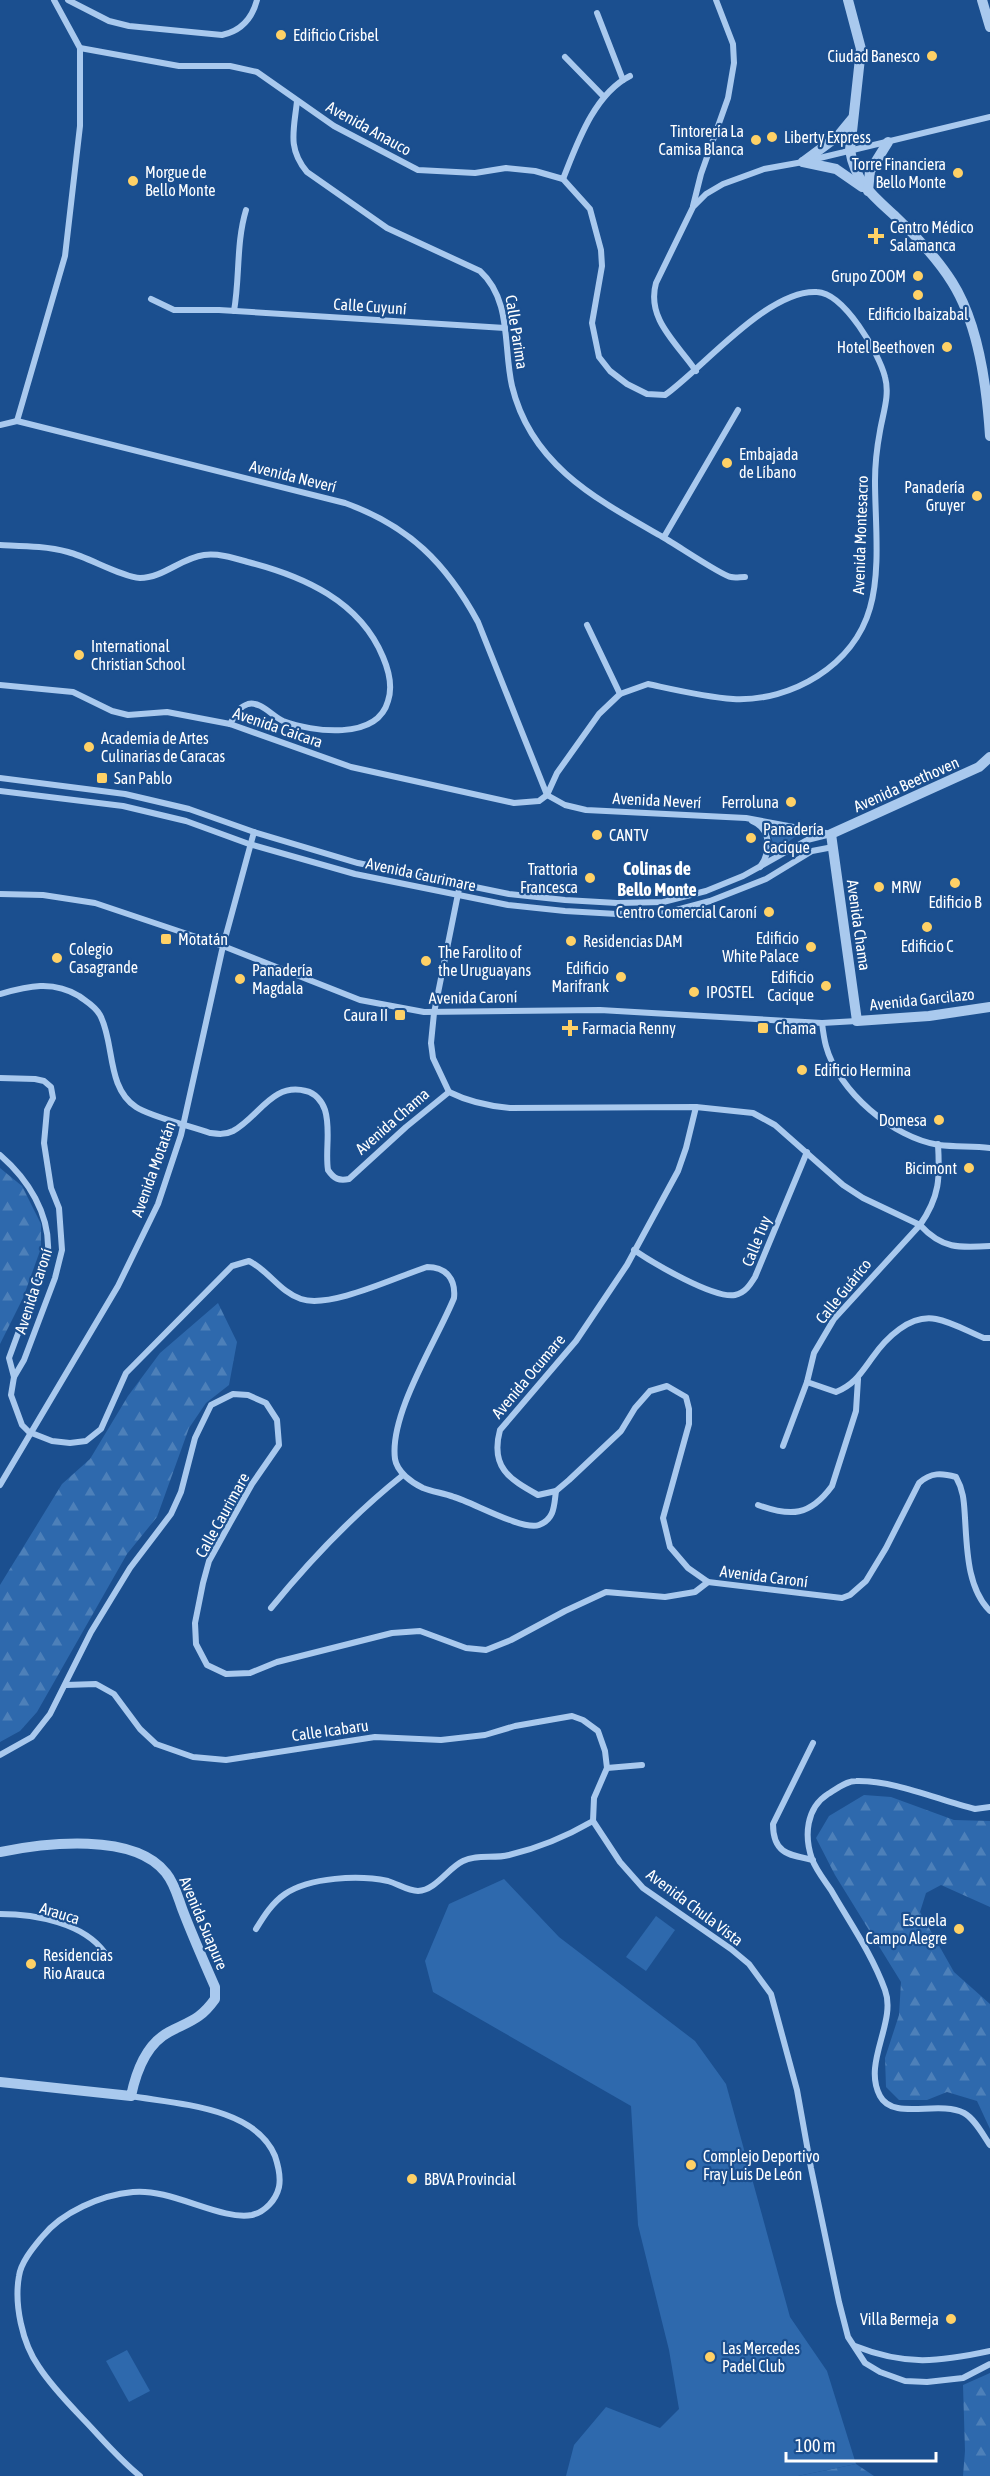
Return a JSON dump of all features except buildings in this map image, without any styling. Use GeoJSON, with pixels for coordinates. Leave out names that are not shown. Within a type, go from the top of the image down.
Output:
{"type":"FeatureCollection","features":[{"type":"Feature","properties":{"kind":"street"},"geometry":{"type":"LineString","coordinates":[[0,425],[17,421],[65,256],[81,126],[80,48],[54,0]]}},
{"type":"Feature","properties":{"kind":"street"},"geometry":{"type":"LineString","coordinates":[[68,0],[109,21],[129,26],[222,35],[243,26],[251,15],[257,0]]}},
{"type":"Feature","properties":{"kind":"street"},"geometry":{"type":"LineString","coordinates":[[597,13],[626,78],[604,97],[574,151],[563,179],[590,209],[601,250],[602,266],[592,323],[599,357],[610,371],[627,384],[647,394],[665,395],[696,371],[662,326],[654,311],[652,296],[656,283],[693,207],[701,174],[728,98],[734,63],[733,44],[716,0]]}},
{"type":"Feature","properties":{"kind":"street"},"geometry":{"type":"LineString","coordinates":[[848,0],[861,49],[850,150],[852,163],[868,192]]}},
{"type":"Feature","properties":{"kind":"street"},"geometry":{"type":"LineString","coordinates":[[982,0],[990,27]]}},
{"type":"Feature","properties":{"kind":"street","name":"Avenida Anauco"},"geometry":{"type":"LineString","coordinates":[[80,48],[179,66],[230,66],[257,72],[334,126],[418,170],[475,173],[506,168],[535,171],[563,179]]}},
{"type":"Feature","properties":{"kind":"street"},"geometry":{"type":"LineString","coordinates":[[565,57],[604,97]]}},
{"type":"Feature","properties":{"kind":"street","name":"Calle Parima"},"geometry":{"type":"LineString","coordinates":[[297,101],[292,144],[297,160],[307,172],[387,228],[480,271],[496,289],[505,328],[512,387],[528,427],[551,462],[576,483],[621,513],[729,578],[745,577]]}},
{"type":"Feature","properties":{"kind":"street"},"geometry":{"type":"LineString","coordinates":[[693,207],[706,194],[723,184],[764,169],[803,162],[990,117]]}},
{"type":"Feature","properties":{"kind":"street"},"geometry":{"type":"LineString","coordinates":[[803,162],[838,136],[853,119]]}},
{"type":"Feature","properties":{"kind":"street"},"geometry":{"type":"LineString","coordinates":[[868,192],[870,171],[888,142]]}},
{"type":"Feature","properties":{"kind":"street"},"geometry":{"type":"LineString","coordinates":[[803,162],[836,169],[868,192],[896,217],[945,271],[968,315],[980,363],[990,436]]}},
{"type":"Feature","properties":{"kind":"street"},"geometry":{"type":"LineString","coordinates":[[234,311],[240,230],[246,210]]}},
{"type":"Feature","properties":{"kind":"street","name":"Avenida Montesacro"},"geometry":{"type":"LineString","coordinates":[[547,795],[557,773],[599,714],[620,694],[648,684],[735,699],[795,688],[832,666],[845,655],[857,640],[871,607],[875,555],[875,462],[887,389],[885,375],[853,317],[839,302],[824,293],[806,292],[790,298],[741,328],[696,371]]}},
{"type":"Feature","properties":{"kind":"street","name":"Calle Cuyuní"},"geometry":{"type":"LineString","coordinates":[[151,299],[174,310],[234,311],[505,328]]}},
{"type":"Feature","properties":{"kind":"street"},"geometry":{"type":"LineString","coordinates":[[664,537],[738,410]]}},
{"type":"Feature","properties":{"kind":"street","name":"Avenida Neverí"},"geometry":{"type":"LineString","coordinates":[[17,421],[345,503],[390,522],[424,548],[444,569],[469,605],[478,622],[547,795],[565,805],[585,810],[746,818],[831,834]]}},
{"type":"Feature","properties":{"kind":"street"},"geometry":{"type":"LineString","coordinates":[[0,544],[68,552],[129,576],[141,578],[156,575],[203,555],[222,555],[285,572],[308,582],[356,615],[376,639],[386,665],[390,691],[384,712],[375,719],[355,728],[317,730],[282,721],[257,704],[247,704],[238,711],[230,724]]}},
{"type":"Feature","properties":{"kind":"street"},"geometry":{"type":"LineString","coordinates":[[587,625],[620,694]]}},
{"type":"Feature","properties":{"kind":"street","name":"Avenida Caicara"},"geometry":{"type":"LineString","coordinates":[[0,685],[73,692],[112,711],[128,715],[167,712],[230,724],[351,767],[471,795],[514,803],[539,801],[547,795]]}},
{"type":"Feature","properties":{"kind":"street","name":"Avenida Beethoven"},"geometry":{"type":"LineString","coordinates":[[831,834],[979,767],[990,757]]}},
{"type":"Feature","properties":{"kind":"street","name":"Avenida Caurimare"},"geometry":{"type":"LineString","coordinates":[[0,778],[125,794],[189,808],[254,832],[358,863],[509,894],[565,900],[617,903],[663,902],[706,891],[758,870],[807,840],[831,834]]}},
{"type":"Feature","properties":{"kind":"street","name":"Avenida Caurimare"},"geometry":{"type":"LineString","coordinates":[[0,791],[123,806],[186,821],[249,844],[355,874],[508,905],[565,911],[617,914],[665,913],[710,901],[766,879],[812,851],[833,847]]}},
{"type":"Feature","properties":{"kind":"street"},"geometry":{"type":"LineString","coordinates":[[746,818],[758,823],[764,830],[768,841],[766,859],[758,870]]}},
{"type":"Feature","properties":{"kind":"street","name":"Avenida Motatán"},"geometry":{"type":"LineString","coordinates":[[0,1485],[20,1454],[29,1432],[118,1286],[158,1204],[184,1123],[223,946],[254,832]]}},
{"type":"Feature","properties":{"kind":"street","name":"Avenida Chama"},"geometry":{"type":"LineString","coordinates":[[831,834],[857,1021]]}},
{"type":"Feature","properties":{"kind":"street"},"geometry":{"type":"LineString","coordinates":[[449,1092],[434,1058],[431,1043],[434,1013],[460,884]]}},
{"type":"Feature","properties":{"kind":"street","name":"Avenida Caroní"},"geometry":{"type":"LineString","coordinates":[[0,894],[43,895],[95,903],[223,946],[360,1000],[434,1013],[600,1010],[822,1023],[857,1021]]}},
{"type":"Feature","properties":{"kind":"street","name":"Avenida Chama"},"geometry":{"type":"LineString","coordinates":[[0,994],[28,986],[42,985],[58,987],[91,1004],[103,1023],[118,1084],[126,1097],[136,1107],[210,1133],[222,1134],[232,1131],[268,1100],[284,1090],[310,1092],[319,1099],[325,1109],[328,1170],[340,1181],[349,1179],[405,1126],[449,1092],[473,1103],[510,1108],[696,1107],[753,1113],[775,1125],[843,1185],[863,1198],[920,1225],[932,1238],[948,1245],[990,1246]]}},
{"type":"Feature","properties":{"kind":"street","name":"Avenida Garcilazo"},"geometry":{"type":"LineString","coordinates":[[857,1021],[929,1016],[990,1007]]}},
{"type":"Feature","properties":{"kind":"street"},"geometry":{"type":"LineString","coordinates":[[822,1023],[826,1046],[835,1067],[859,1100],[878,1118],[894,1128],[938,1144],[990,1148]]}},
{"type":"Feature","properties":{"kind":"street","name":"Avenida Caroní"},"geometry":{"type":"LineString","coordinates":[[0,1078],[44,1081],[51,1087],[53,1098],[47,1110],[44,1143],[47,1168],[59,1208],[62,1250],[55,1278],[24,1360],[14,1377],[11,1395],[17,1415],[29,1432]]}},
{"type":"Feature","properties":{"kind":"street","name":"Avenida Ocumare"},"geometry":{"type":"LineString","coordinates":[[556,1491],[538,1495],[512,1481],[497,1459],[496,1444],[500,1430],[576,1341],[612,1289],[678,1171],[696,1107]]}},
{"type":"Feature","properties":{"kind":"street"},"geometry":{"type":"LineString","coordinates":[[920,1225],[938,1190],[940,1175],[938,1144]]}},
{"type":"Feature","properties":{"kind":"street","name":"Calle Tuy"},"geometry":{"type":"LineString","coordinates":[[634,1250],[652,1262],[720,1296],[737,1295],[748,1289],[807,1152]]}},
{"type":"Feature","properties":{"kind":"street","name":"Avenida Caroní"},"geometry":{"type":"LineString","coordinates":[[0,1155],[30,1189],[46,1225],[49,1240],[48,1252],[9,1358],[14,1377]]}},
{"type":"Feature","properties":{"kind":"street","name":"Calle Guárico"},"geometry":{"type":"LineString","coordinates":[[783,1446],[807,1382],[814,1353],[834,1319],[920,1225]]}},
{"type":"Feature","properties":{"kind":"street"},"geometry":{"type":"LineString","coordinates":[[29,1432],[52,1441],[86,1442],[101,1429],[126,1373],[232,1266],[249,1261],[262,1267],[287,1292],[302,1300],[320,1302],[361,1291],[427,1267],[437,1267],[448,1273],[455,1286],[454,1298],[398,1423],[395,1460],[403,1475],[422,1488],[455,1497],[522,1524],[537,1526],[547,1521],[553,1514],[556,1491]]}},
{"type":"Feature","properties":{"kind":"street"},"geometry":{"type":"LineString","coordinates":[[807,1382],[836,1392],[849,1386],[858,1378],[879,1348],[913,1321],[924,1318],[938,1319],[984,1338],[990,1338]]}},
{"type":"Feature","properties":{"kind":"street"},"geometry":{"type":"LineString","coordinates":[[758,1505],[790,1514],[805,1510],[826,1494],[832,1486],[856,1410],[858,1378]]}},
{"type":"Feature","properties":{"kind":"street","name":"Avenida Caroní"},"geometry":{"type":"LineString","coordinates":[[556,1491],[621,1431],[635,1408],[650,1391],[667,1386],[686,1397],[689,1424],[663,1518],[665,1533],[670,1547],[678,1558],[708,1582],[820,1597],[842,1598],[850,1595],[866,1581],[920,1483],[927,1476],[942,1473],[956,1477],[963,1489],[966,1536],[974,1586],[980,1600],[990,1611]]}},
{"type":"Feature","properties":{"kind":"street","name":"Calle Caurimare"},"geometry":{"type":"LineString","coordinates":[[0,1755],[32,1737],[50,1714],[91,1632],[124,1576],[171,1514],[181,1492],[195,1438],[210,1405],[233,1394],[249,1395],[266,1402],[277,1420],[279,1445],[252,1485],[209,1561],[203,1583],[195,1623],[196,1644],[207,1665],[226,1674],[250,1673],[277,1662],[392,1633],[420,1631],[466,1648],[486,1650],[511,1640],[606,1592],[665,1597],[695,1592],[708,1582]]}},
{"type":"Feature","properties":{"kind":"street"},"geometry":{"type":"LineString","coordinates":[[271,1608],[309,1562],[371,1500],[403,1475]]}},
{"type":"Feature","properties":{"kind":"street","name":"Calle Icabaru"},"geometry":{"type":"LineString","coordinates":[[66,1685],[96,1684],[114,1694],[140,1729],[156,1744],[193,1757],[226,1760],[375,1737],[441,1740],[485,1735],[515,1726],[572,1716],[584,1720],[598,1731],[605,1751],[607,1767]]}},
{"type":"Feature","properties":{"kind":"street"},"geometry":{"type":"LineString","coordinates":[[813,1743],[773,1824],[773,1838],[779,1848],[788,1854],[813,1860]]}},
{"type":"Feature","properties":{"kind":"street"},"geometry":{"type":"LineString","coordinates":[[255,1929],[271,1907],[286,1893],[304,1885],[352,1877],[388,1881],[420,1891],[432,1886],[450,1869],[465,1860],[506,1856],[571,1834],[594,1821],[594,1798],[607,1767],[642,1765]]}},
{"type":"Feature","properties":{"kind":"street"},"geometry":{"type":"LineString","coordinates":[[990,1807],[975,1809],[875,1782],[853,1780],[822,1798],[812,1811],[808,1822],[808,1839],[813,1860],[861,1940],[889,2000],[877,2057],[875,2080],[880,2097],[890,2106],[903,2110],[936,2107],[965,2114],[990,2145]]}},
{"type":"Feature","properties":{"kind":"street","name":"Avenida Chula Vista"},"geometry":{"type":"LineString","coordinates":[[594,1821],[620,1862],[643,1888],[731,1949],[749,1964],[771,1994],[797,2090],[811,2168],[848,2337],[866,2363],[880,2372],[905,2380],[944,2382],[963,2378],[990,2364]]}},
{"type":"Feature","properties":{"kind":"street","name":"Avenida Suapure"},"geometry":{"type":"LineString","coordinates":[[0,1852],[83,1842],[147,1857],[158,1864],[172,1881],[215,1987],[215,2000],[197,2020],[169,2032],[156,2041],[134,2080],[131,2096]]}},
{"type":"Feature","properties":{"kind":"street","name":"Arauca"},"geometry":{"type":"LineString","coordinates":[[0,1914],[58,1923],[91,1938],[105,1953]]}},
{"type":"Feature","properties":{"kind":"street"},"geometry":{"type":"LineString","coordinates":[[0,2082],[131,2096],[199,2108],[247,2122],[260,2134],[277,2163],[279,2186],[275,2198],[267,2207],[252,2215],[227,2214],[185,2199],[152,2193],[135,2191],[108,2197],[56,2222],[26,2258],[19,2274],[18,2304],[26,2339],[34,2360],[70,2405],[115,2454],[141,2476]]}},
{"type":"Feature","properties":{"kind":"street"},"geometry":{"type":"LineString","coordinates":[[855,2346],[884,2357],[905,2361],[958,2357],[990,2350]]}},
{"type":"Feature","properties":{"kind":"green space"},"geometry":{"type":"Polygon","coordinates":[[[767,824],[796,836],[770,856],[774,846],[767,824]]]}},
{"type":"Feature","properties":{"kind":"green space"},"geometry":{"type":"Polygon","coordinates":[[[0,1168],[22,1186],[41,1224],[41,1248],[23,1298],[0,1344],[0,1168]]]}},
{"type":"Feature","properties":{"kind":"green space"},"geometry":{"type":"Polygon","coordinates":[[[218,1303],[237,1342],[229,1385],[206,1403],[189,1428],[157,1517],[127,1554],[37,1712],[20,1731],[0,1742],[0,1585],[62,1484],[90,1459],[128,1396],[160,1353],[218,1303]]]}},
{"type":"Feature","properties":{"kind":"green space"},"geometry":{"type":"Polygon","coordinates":[[[864,1795],[891,1797],[954,1820],[990,1821],[990,1907],[941,1885],[926,1893],[920,1912],[954,1972],[990,2004],[990,2129],[977,2101],[947,2092],[927,2100],[899,2100],[886,2087],[885,2058],[899,2015],[901,1982],[835,1875],[816,1838],[829,1816],[864,1795]]]}},
{"type":"Feature","properties":{"kind":"green space","name":"Complejo Deportivo Fray Luis De León"},"geometry":{"type":"Polygon","coordinates":[[[504,1879],[559,1937],[695,2041],[726,2084],[790,2317],[827,2371],[856,2464],[798,2476],[566,2476],[574,2445],[606,2407],[660,2428],[679,2409],[669,2350],[638,2225],[631,2106],[433,1992],[425,1961],[449,1904],[504,1879]]]}},
{"type":"Feature","properties":{"kind":"green space"},"geometry":{"type":"Polygon","coordinates":[[[656,1916],[675,1930],[646,1971],[626,1957],[656,1916]]]}},
{"type":"Feature","properties":{"kind":"green space"},"geometry":{"type":"Polygon","coordinates":[[[127,2350],[150,2391],[129,2402],[106,2361],[127,2350]]]}},
{"type":"Feature","properties":{"kind":"green space"},"geometry":{"type":"Polygon","coordinates":[[[990,2373],[990,2476],[963,2476],[965,2451],[963,2385],[990,2373]]]}},
{"type":"Feature","properties":{"kind":"green space"},"geometry":{"type":"Polygon","coordinates":[[[856,2464],[874,2476],[798,2476],[856,2464]]]}},
{"type":"Feature","properties":{"kind":"place","name":"Edificio Crisbel"},"geometry":{"type":"Point","coordinates":[281,35]}},
{"type":"Feature","properties":{"kind":"place","name":"Ciudad Banesco"},"geometry":{"type":"Point","coordinates":[932,56]}},
{"type":"Feature","properties":{"kind":"place","name":"Liberty Express"},"geometry":{"type":"Point","coordinates":[772,137]}},
{"type":"Feature","properties":{"kind":"place","name":"Tintorería La Camisa Blanca"},"geometry":{"type":"Point","coordinates":[756,140]}},
{"type":"Feature","properties":{"kind":"place","name":"Torre Financiera Bello Monte"},"geometry":{"type":"Point","coordinates":[958,173]}},
{"type":"Feature","properties":{"kind":"place","name":"Morgue de Bello Monte"},"geometry":{"type":"Point","coordinates":[133,181]}},
{"type":"Feature","properties":{"kind":"place","name":"Centro Médico Salamanca"},"geometry":{"type":"Point","coordinates":[876,236]}},
{"type":"Feature","properties":{"kind":"place","name":"Grupo ZOOM"},"geometry":{"type":"Point","coordinates":[918,276]}},
{"type":"Feature","properties":{"kind":"place","name":"Edificio Ibaizabal"},"geometry":{"type":"Point","coordinates":[918,295]}},
{"type":"Feature","properties":{"kind":"place","name":"Hotel Beethoven"},"geometry":{"type":"Point","coordinates":[947,347]}},
{"type":"Feature","properties":{"kind":"place","name":"Embajada de Líbano"},"geometry":{"type":"Point","coordinates":[727,463]}},
{"type":"Feature","properties":{"kind":"place","name":"Panadería Gruyer"},"geometry":{"type":"Point","coordinates":[977,496]}},
{"type":"Feature","properties":{"kind":"place","name":"International Christian School"},"geometry":{"type":"Point","coordinates":[79,655]}},
{"type":"Feature","properties":{"kind":"place","name":"Academia de Artes Culinarias de Caracas"},"geometry":{"type":"Point","coordinates":[89,747]}},
{"type":"Feature","properties":{"kind":"place","name":"San Pablo"},"geometry":{"type":"Point","coordinates":[102,778]}},
{"type":"Feature","properties":{"kind":"place","name":"Ferroluna"},"geometry":{"type":"Point","coordinates":[791,802]}},
{"type":"Feature","properties":{"kind":"place","name":"CANTV"},"geometry":{"type":"Point","coordinates":[597,835]}},
{"type":"Feature","properties":{"kind":"place","name":"Panadería Cacique"},"geometry":{"type":"Point","coordinates":[751,838]}},
{"type":"Feature","properties":{"kind":"place","name":"Trattoria Francesca"},"geometry":{"type":"Point","coordinates":[590,878]}},
{"type":"Feature","properties":{"kind":"place","name":"Edificio B"},"geometry":{"type":"Point","coordinates":[955,883]}},
{"type":"Feature","properties":{"kind":"place","name":"MRW"},"geometry":{"type":"Point","coordinates":[879,887]}},
{"type":"Feature","properties":{"kind":"place","name":"Centro Comercial Caroní"},"geometry":{"type":"Point","coordinates":[769,912]}},
{"type":"Feature","properties":{"kind":"place","name":"Edificio C"},"geometry":{"type":"Point","coordinates":[927,927]}},
{"type":"Feature","properties":{"kind":"place","name":"Motatán"},"geometry":{"type":"Point","coordinates":[166,939]}},
{"type":"Feature","properties":{"kind":"place","name":"Residencias DAM"},"geometry":{"type":"Point","coordinates":[571,941]}},
{"type":"Feature","properties":{"kind":"place","name":"Edificio White Palace"},"geometry":{"type":"Point","coordinates":[811,947]}},
{"type":"Feature","properties":{"kind":"place","name":"Colegio Casagrande"},"geometry":{"type":"Point","coordinates":[57,958]}},
{"type":"Feature","properties":{"kind":"place","name":"The Farolito of the Uruguayans"},"geometry":{"type":"Point","coordinates":[426,961]}},
{"type":"Feature","properties":{"kind":"place","name":"Edificio Marifrank"},"geometry":{"type":"Point","coordinates":[621,977]}},
{"type":"Feature","properties":{"kind":"place","name":"Panadería Magdala"},"geometry":{"type":"Point","coordinates":[240,979]}},
{"type":"Feature","properties":{"kind":"place","name":"Edificio Cacique"},"geometry":{"type":"Point","coordinates":[826,986]}},
{"type":"Feature","properties":{"kind":"place","name":"IPOSTEL"},"geometry":{"type":"Point","coordinates":[694,992]}},
{"type":"Feature","properties":{"kind":"place","name":"Caura II"},"geometry":{"type":"Point","coordinates":[400,1015]}},
{"type":"Feature","properties":{"kind":"place","name":"Farmacia Renny"},"geometry":{"type":"Point","coordinates":[570,1028]}},
{"type":"Feature","properties":{"kind":"place","name":"Chama"},"geometry":{"type":"Point","coordinates":[763,1028]}},
{"type":"Feature","properties":{"kind":"place","name":"Edificio Hermina"},"geometry":{"type":"Point","coordinates":[802,1070]}},
{"type":"Feature","properties":{"kind":"place","name":"Domesa"},"geometry":{"type":"Point","coordinates":[939,1120]}},
{"type":"Feature","properties":{"kind":"place","name":"Bicimont"},"geometry":{"type":"Point","coordinates":[969,1168]}},
{"type":"Feature","properties":{"kind":"place","name":"Escuela Campo Alegre"},"geometry":{"type":"Point","coordinates":[959,1929]}},
{"type":"Feature","properties":{"kind":"place","name":"Residencias Rio Arauca"},"geometry":{"type":"Point","coordinates":[31,1964]}},
{"type":"Feature","properties":{"kind":"place","name":"Complejo Deportivo Fray Luis De León"},"geometry":{"type":"Point","coordinates":[691,2165]}},
{"type":"Feature","properties":{"kind":"place","name":"BBVA Provincial"},"geometry":{"type":"Point","coordinates":[412,2179]}},
{"type":"Feature","properties":{"kind":"place","name":"Villa Bermeja"},"geometry":{"type":"Point","coordinates":[951,2319]}},
{"type":"Feature","properties":{"kind":"place","name":"Las Mercedes Padel Club"},"geometry":{"type":"Point","coordinates":[710,2357]}},
{"type":"Feature","properties":{"kind":"district","name":"Colinas de Bello Monte"},"geometry":{"type":"Point","coordinates":[657,879]}}]}
